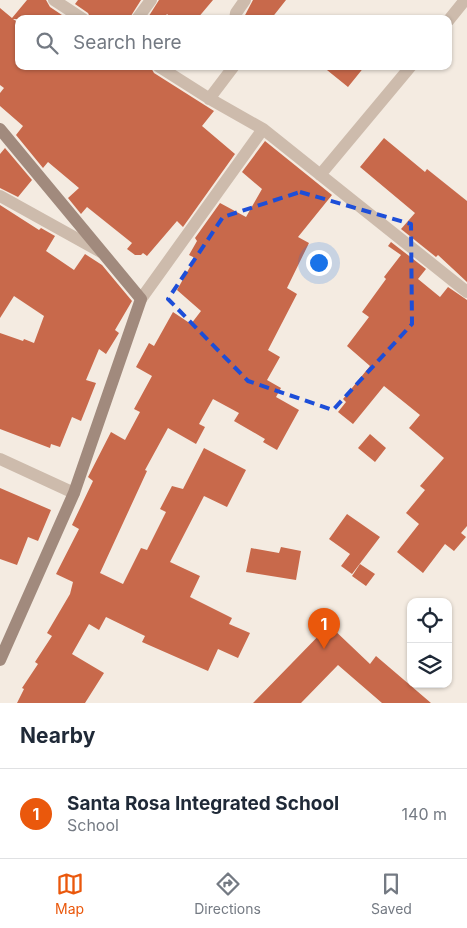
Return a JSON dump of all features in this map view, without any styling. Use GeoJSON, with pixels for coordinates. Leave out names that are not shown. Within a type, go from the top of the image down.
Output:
{"type":"FeatureCollection","features":[{"type":"Feature","properties":{"kind":"street"},"geometry":{"type":"LineString","coordinates":[[54,0],[78,15]]}},
{"type":"Feature","properties":{"kind":"street"},"geometry":{"type":"LineString","coordinates":[[140,15],[150,0]]}},
{"type":"Feature","properties":{"kind":"street"},"geometry":{"type":"LineString","coordinates":[[236,15],[245,0]]}},
{"type":"Feature","properties":{"kind":"street"},"geometry":{"type":"LineString","coordinates":[[452,16],[465,0]]}},
{"type":"Feature","properties":{"kind":"street"},"geometry":{"type":"LineString","coordinates":[[164,70],[209,99],[263,129],[467,292]]}},
{"type":"Feature","properties":{"kind":"street"},"geometry":{"type":"LineString","coordinates":[[209,99],[231,70]]}},
{"type":"Feature","properties":{"kind":"street"},"geometry":{"type":"LineString","coordinates":[[320,175],[408,70]]}},
{"type":"Feature","properties":{"kind":"street"},"geometry":{"type":"LineString","coordinates":[[0,129],[106,254],[141,299]]}},
{"type":"Feature","properties":{"kind":"street"},"geometry":{"type":"LineString","coordinates":[[0,660],[74,493],[141,299],[263,129]]}},
{"type":"Feature","properties":{"kind":"street"},"geometry":{"type":"LineString","coordinates":[[0,196],[106,254]]}},
{"type":"Feature","properties":{"kind":"street"},"geometry":{"type":"LineString","coordinates":[[0,460],[74,493]]}},
{"type":"Feature","properties":{"kind":"highlighted area"},"geometry":{"type":"Polygon","coordinates":[[[300,192],[411,224],[412,324],[333,410],[248,381],[168,299],[223,217],[300,192]]]}},
{"type":"Feature","properties":{"kind":"building"},"geometry":{"type":"Polygon","coordinates":[[[27,0],[46,0],[50,7],[62,15],[15,15],[15,19],[13,19],[15,20],[15,70],[152,70],[154,73],[214,111],[202,126],[235,154],[183,227],[177,221],[147,256],[143,253],[135,255],[127,249],[132,243],[87,207],[81,214],[68,198],[79,188],[48,162],[43,168],[16,135],[23,126],[0,106],[0,93],[4,88],[0,85],[0,8],[12,18],[27,0]]]}},
{"type":"Feature","properties":{"kind":"building"},"geometry":{"type":"Polygon","coordinates":[[[78,0],[141,0],[132,15],[89,15],[75,4],[78,0]]]}},
{"type":"Feature","properties":{"kind":"building"},"geometry":{"type":"Polygon","coordinates":[[[159,0],[213,0],[200,15],[150,15],[159,0]]]}},
{"type":"Feature","properties":{"kind":"building"},"geometry":{"type":"Polygon","coordinates":[[[253,0],[286,0],[274,15],[245,15],[253,0]]]}},
{"type":"Feature","properties":{"kind":"building"},"geometry":{"type":"Polygon","coordinates":[[[327,70],[362,70],[348,87],[327,70]]]}},
{"type":"Feature","properties":{"kind":"building"},"geometry":{"type":"Polygon","coordinates":[[[384,138],[425,172],[427,169],[467,201],[467,282],[438,255],[436,257],[401,229],[415,213],[360,167],[384,138]]]}},
{"type":"Feature","properties":{"kind":"building"},"geometry":{"type":"Polygon","coordinates":[[[265,141],[332,195],[298,237],[309,243],[287,288],[297,294],[268,350],[280,357],[267,380],[281,388],[276,397],[299,410],[277,450],[263,442],[265,439],[234,421],[239,413],[213,399],[199,424],[205,427],[196,444],[168,428],[145,470],[147,471],[100,573],[123,584],[141,548],[147,550],[166,512],[160,509],[172,486],[183,489],[204,448],[246,470],[227,507],[204,496],[170,562],[200,576],[190,597],[232,618],[229,624],[250,633],[238,658],[218,649],[208,671],[142,642],[145,636],[106,617],[99,630],[89,624],[72,654],[104,673],[85,703],[17,703],[24,689],[22,688],[38,664],[35,662],[52,636],[47,633],[70,594],[73,582],[56,574],[79,529],[72,525],[93,481],[88,477],[111,432],[125,440],[140,412],[134,409],[152,376],[136,367],[149,343],[154,346],[173,312],[191,324],[201,311],[177,290],[195,258],[189,255],[197,241],[195,238],[220,203],[246,217],[262,189],[242,172],[265,141]]]}},
{"type":"Feature","properties":{"kind":"building"},"geometry":{"type":"Polygon","coordinates":[[[5,148],[32,180],[18,197],[0,188],[0,154],[5,148]]]}},
{"type":"Feature","properties":{"kind":"building"},"geometry":{"type":"Polygon","coordinates":[[[0,205],[39,230],[41,228],[55,236],[46,251],[74,270],[85,254],[102,265],[132,301],[115,330],[119,333],[106,354],[99,349],[86,380],[96,383],[87,406],[81,421],[72,417],[60,447],[51,444],[50,448],[0,429],[0,333],[34,343],[44,316],[14,296],[0,318],[0,205]]]}},
{"type":"Feature","properties":{"kind":"building"},"geometry":{"type":"Polygon","coordinates":[[[391,242],[426,269],[418,279],[440,297],[448,287],[467,300],[467,526],[461,533],[466,537],[454,551],[445,544],[423,573],[397,552],[419,524],[406,513],[425,490],[420,486],[444,458],[409,428],[420,415],[384,386],[353,424],[338,412],[346,402],[343,399],[370,366],[347,346],[369,317],[362,312],[386,279],[384,277],[401,255],[388,246],[391,242]]]}},
{"type":"Feature","properties":{"kind":"building"},"geometry":{"type":"Polygon","coordinates":[[[370,434],[386,448],[375,462],[358,448],[370,434]]]}},
{"type":"Feature","properties":{"kind":"building"},"geometry":{"type":"Polygon","coordinates":[[[0,488],[51,510],[38,541],[28,537],[17,565],[0,559],[0,488]]]}},
{"type":"Feature","properties":{"kind":"building"},"geometry":{"type":"Polygon","coordinates":[[[347,514],[380,537],[352,574],[341,566],[350,554],[329,539],[347,514]]]}},
{"type":"Feature","properties":{"kind":"building"},"geometry":{"type":"Polygon","coordinates":[[[281,547],[301,551],[296,580],[246,572],[251,548],[279,553],[281,547]]]}},
{"type":"Feature","properties":{"kind":"building"},"geometry":{"type":"Polygon","coordinates":[[[360,564],[375,574],[366,586],[352,576],[360,564]]]}},
{"type":"Feature","properties":{"kind":"building"},"geometry":{"type":"Polygon","coordinates":[[[329,625],[370,664],[376,656],[407,682],[407,688],[413,688],[431,703],[382,703],[338,665],[301,703],[253,703],[329,625]]]}},
{"type":"Feature","properties":{"kind":"place","name":"Santa Rosa Integrated School"},"geometry":{"type":"Point","coordinates":[324,649]}}]}
